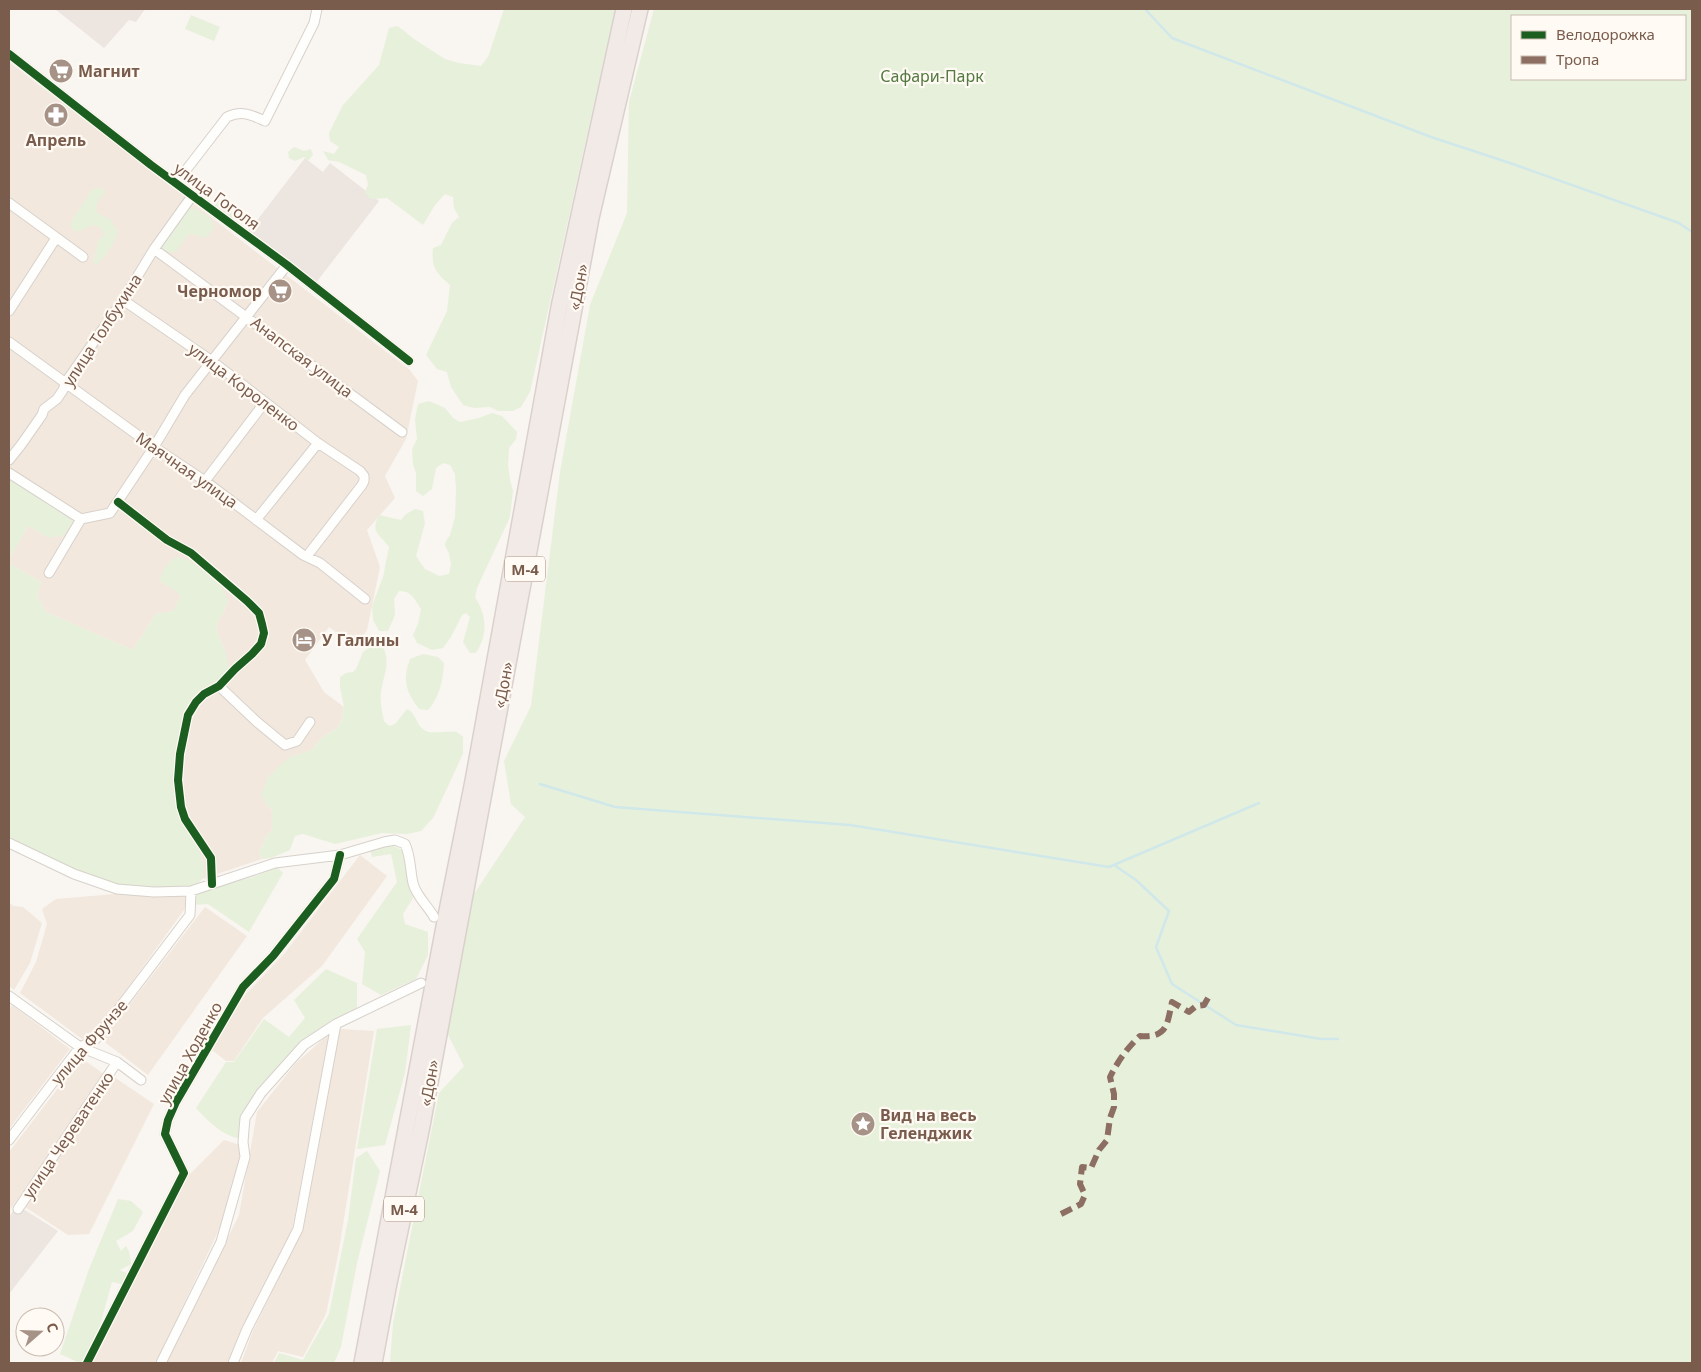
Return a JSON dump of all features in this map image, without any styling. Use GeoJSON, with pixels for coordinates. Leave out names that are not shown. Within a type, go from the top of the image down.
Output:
{"type":"FeatureCollection","features":[{"type":"Feature","properties":{"kind":"highway","name":"«Дон»"},"geometry":{"type":"LineString","coordinates":[[362,1363],[473,781],[559,307],[624,9]]}},
{"type":"Feature","properties":{"kind":"highway","name":"«Дон»"},"geometry":{"type":"LineString","coordinates":[[374,1363],[421,1131],[591,218],[640,9]]}},
{"type":"Feature","properties":{"kind":"street"},"geometry":{"type":"LineString","coordinates":[[176,183],[227,117],[243,112],[265,121],[314,23],[317,9]]}},
{"type":"Feature","properties":{"kind":"street","name":"улица Гоголя"},"geometry":{"type":"LineString","coordinates":[[9,54],[192,196],[287,265],[409,361]]}},
{"type":"Feature","properties":{"kind":"street","name":"улица Толбухина"},"geometry":{"type":"LineString","coordinates":[[9,460],[42,415],[44,409],[57,399],[66,382],[123,300],[154,249],[192,196]]}},
{"type":"Feature","properties":{"kind":"street"},"geometry":{"type":"LineString","coordinates":[[9,203],[83,257]]}},
{"type":"Feature","properties":{"kind":"street"},"geometry":{"type":"LineString","coordinates":[[9,310],[56,238]]}},
{"type":"Feature","properties":{"kind":"street","name":"Анапская улица"},"geometry":{"type":"LineString","coordinates":[[154,249],[246,315],[402,432]]}},
{"type":"Feature","properties":{"kind":"street"},"geometry":{"type":"LineString","coordinates":[[9,473],[80,519],[110,513],[154,447],[185,395],[287,265]]}},
{"type":"Feature","properties":{"kind":"street","name":"улица Короленко"},"geometry":{"type":"LineString","coordinates":[[123,300],[212,361],[318,443],[360,471],[364,476],[362,485],[307,556]]}},
{"type":"Feature","properties":{"kind":"street","name":"Маячная улица"},"geometry":{"type":"LineString","coordinates":[[9,342],[330,571],[365,599]]}},
{"type":"Feature","properties":{"kind":"street"},"geometry":{"type":"LineString","coordinates":[[205,481],[265,402]]}},
{"type":"Feature","properties":{"kind":"street"},"geometry":{"type":"LineString","coordinates":[[256,520],[318,443]]}},
{"type":"Feature","properties":{"kind":"street"},"geometry":{"type":"LineString","coordinates":[[118,502],[167,540],[190,553],[205,565],[259,613],[262,624],[264,633],[261,644],[219,686],[204,694],[196,702],[188,715],[180,754],[178,780],[180,806],[186,819],[211,858],[212,884]]}},
{"type":"Feature","properties":{"kind":"street"},"geometry":{"type":"LineString","coordinates":[[50,573],[80,519]]}},
{"type":"Feature","properties":{"kind":"street"},"geometry":{"type":"LineString","coordinates":[[219,686],[257,722],[285,745],[297,741],[310,722]]}},
{"type":"Feature","properties":{"kind":"street"},"geometry":{"type":"LineString","coordinates":[[9,843],[74,874],[116,889],[154,892],[191,891],[275,863],[340,855],[395,840],[405,844],[410,854],[413,884],[421,900],[434,917]]}},
{"type":"Feature","properties":{"kind":"street","name":"улица Ходенко"},"geometry":{"type":"LineString","coordinates":[[87,1363],[184,1172],[165,1134],[168,1120],[176,1102],[243,987],[273,956],[334,879],[340,855]]}},
{"type":"Feature","properties":{"kind":"street","name":"улица Фрунзе"},"geometry":{"type":"LineString","coordinates":[[9,1140],[80,1047],[94,1040],[190,915],[191,891]]}},
{"type":"Feature","properties":{"kind":"street"},"geometry":{"type":"LineString","coordinates":[[161,1363],[221,1242],[245,1157],[243,1142],[245,1118],[261,1093],[304,1046],[336,1024],[421,983]]}},
{"type":"Feature","properties":{"kind":"street"},"geometry":{"type":"LineString","coordinates":[[10,998],[80,1047],[117,1062],[141,1080]]}},
{"type":"Feature","properties":{"kind":"street"},"geometry":{"type":"LineString","coordinates":[[233,1363],[298,1229],[336,1024]]}},
{"type":"Feature","properties":{"kind":"street","name":"улица Череватенко"},"geometry":{"type":"LineString","coordinates":[[18,1209],[117,1062]]}},
{"type":"Feature","properties":{"kind":"shaded area"},"geometry":{"type":"Polygon","coordinates":[[[55,9],[145,9],[136,22],[129,20],[104,48],[55,9]]]}},
{"type":"Feature","properties":{"kind":"shaded area"},"geometry":{"type":"Polygon","coordinates":[[[9,62],[410,370],[418,381],[406,439],[385,476],[395,498],[367,530],[380,567],[367,630],[356,647],[329,627],[305,660],[324,692],[344,707],[342,720],[337,728],[322,738],[312,750],[290,758],[267,779],[267,805],[272,810],[272,830],[266,837],[259,853],[262,859],[202,879],[204,865],[201,855],[189,834],[178,807],[182,727],[225,650],[218,635],[216,625],[228,600],[165,585],[177,590],[181,598],[179,604],[173,611],[156,614],[133,650],[46,612],[37,596],[41,582],[9,563],[9,559],[28,526],[9,477],[9,62]]]}},
{"type":"Feature","properties":{"kind":"shaded area"},"geometry":{"type":"Polygon","coordinates":[[[305,158],[323,172],[330,163],[379,201],[315,284],[248,232],[305,158]]]}},
{"type":"Feature","properties":{"kind":"shaded area"},"geometry":{"type":"Polygon","coordinates":[[[360,855],[387,876],[322,966],[263,1018],[234,1061],[226,1061],[211,1049],[246,994],[284,954],[360,855]]]}},
{"type":"Feature","properties":{"kind":"shaded area"},"geometry":{"type":"Polygon","coordinates":[[[116,894],[147,896],[187,894],[184,910],[93,1036],[82,1039],[20,993],[36,962],[47,924],[42,909],[56,899],[116,894]]]}},
{"type":"Feature","properties":{"kind":"shaded area"},"geometry":{"type":"Polygon","coordinates":[[[9,903],[14,906],[23,907],[42,923],[30,963],[14,990],[9,986],[9,903]]]}},
{"type":"Feature","properties":{"kind":"shaded area"},"geometry":{"type":"Polygon","coordinates":[[[205,907],[247,936],[148,1075],[102,1040],[205,907]]]}},
{"type":"Feature","properties":{"kind":"shaded area"},"geometry":{"type":"Polygon","coordinates":[[[12,1005],[70,1049],[9,1129],[9,1009],[12,1005]]]}},
{"type":"Feature","properties":{"kind":"shaded area"},"geometry":{"type":"Polygon","coordinates":[[[340,1029],[374,1031],[339,1250],[326,1314],[303,1357],[278,1351],[272,1363],[241,1363],[252,1333],[304,1226],[340,1029]]]}},
{"type":"Feature","properties":{"kind":"shaded area"},"geometry":{"type":"Polygon","coordinates":[[[329,1034],[291,1236],[248,1316],[227,1363],[166,1363],[239,1215],[257,1112],[295,1064],[329,1034]]]}},
{"type":"Feature","properties":{"kind":"shaded area"},"geometry":{"type":"Polygon","coordinates":[[[81,1058],[104,1074],[9,1211],[9,1152],[81,1058]]]}},
{"type":"Feature","properties":{"kind":"shaded area"},"geometry":{"type":"Polygon","coordinates":[[[111,1075],[154,1104],[89,1234],[68,1235],[25,1207],[111,1075]]]}},
{"type":"Feature","properties":{"kind":"shaded area"},"geometry":{"type":"Polygon","coordinates":[[[224,1140],[240,1145],[242,1151],[225,1217],[156,1363],[93,1363],[187,1177],[224,1140]]]}},
{"type":"Feature","properties":{"kind":"shaded area"},"geometry":{"type":"Polygon","coordinates":[[[17,1205],[58,1231],[9,1294],[9,1217],[17,1205]]]}},
{"type":"Feature","properties":{"kind":"green space"},"geometry":{"type":"Polygon","coordinates":[[[504,9],[615,9],[530,392],[521,407],[513,411],[498,411],[490,407],[474,408],[463,405],[451,387],[447,372],[437,369],[426,355],[447,311],[450,285],[441,277],[434,265],[433,248],[441,245],[452,223],[459,217],[454,208],[453,197],[445,194],[435,205],[423,225],[387,198],[370,199],[365,192],[368,185],[366,175],[339,162],[328,160],[323,151],[334,154],[339,147],[330,141],[329,133],[343,105],[379,65],[389,28],[397,26],[445,59],[481,66],[488,57],[504,9]]]}},
{"type":"Feature","properties":{"kind":"green space","name":"Сафари-Парк"},"geometry":{"type":"Polygon","coordinates":[[[654,9],[1692,9],[1692,1363],[390,1363],[393,1323],[439,1093],[464,1066],[446,1031],[468,903],[525,817],[511,804],[504,761],[531,706],[560,472],[590,305],[627,213],[629,102],[654,9]]]}},
{"type":"Feature","properties":{"kind":"green space"},"geometry":{"type":"Polygon","coordinates":[[[191,15],[220,27],[214,41],[185,29],[191,15]]]}},
{"type":"Feature","properties":{"kind":"green space"},"geometry":{"type":"Polygon","coordinates":[[[294,147],[304,151],[311,149],[313,155],[308,161],[304,157],[295,161],[289,158],[288,152],[294,147]]]}},
{"type":"Feature","properties":{"kind":"green space"},"geometry":{"type":"Polygon","coordinates":[[[92,189],[104,189],[105,194],[98,200],[96,210],[99,214],[110,219],[118,231],[112,245],[97,265],[93,262],[99,239],[104,235],[100,227],[92,225],[80,231],[74,231],[70,224],[92,189]]]}},
{"type":"Feature","properties":{"kind":"green space"},"geometry":{"type":"Polygon","coordinates":[[[215,197],[236,213],[232,218],[212,202],[215,197]]]}},
{"type":"Feature","properties":{"kind":"green space"},"geometry":{"type":"Polygon","coordinates":[[[191,208],[202,212],[211,219],[214,226],[211,232],[203,238],[189,234],[177,250],[172,253],[163,250],[161,247],[183,213],[191,208]]]}},
{"type":"Feature","properties":{"kind":"green space"},"geometry":{"type":"Polygon","coordinates":[[[429,401],[445,408],[453,418],[460,422],[492,413],[502,416],[517,432],[516,439],[509,448],[508,465],[513,491],[510,517],[477,588],[475,597],[484,618],[483,639],[476,653],[470,653],[463,642],[470,617],[466,613],[462,615],[443,648],[432,650],[417,643],[413,635],[418,624],[421,609],[407,592],[399,591],[394,599],[395,615],[388,631],[379,631],[373,620],[372,606],[383,577],[389,547],[377,532],[375,526],[379,515],[401,520],[406,514],[415,509],[423,511],[425,523],[416,556],[425,569],[439,576],[449,574],[451,564],[445,545],[455,517],[456,489],[455,474],[450,465],[443,463],[436,468],[432,489],[423,496],[416,491],[416,473],[412,449],[417,439],[415,419],[418,404],[429,401]]]}},
{"type":"Feature","properties":{"kind":"green space"},"geometry":{"type":"Polygon","coordinates":[[[9,477],[74,520],[64,535],[49,538],[28,526],[9,559],[9,477]]]}},
{"type":"Feature","properties":{"kind":"green space"},"geometry":{"type":"Polygon","coordinates":[[[177,557],[189,560],[220,584],[228,600],[216,625],[229,668],[215,684],[200,692],[177,755],[183,819],[201,855],[204,873],[198,883],[191,886],[158,890],[116,885],[80,873],[9,840],[9,563],[41,582],[37,596],[46,612],[133,650],[156,614],[173,611],[181,597],[176,591],[160,580],[166,567],[177,557]]]}},
{"type":"Feature","properties":{"kind":"green space"},"geometry":{"type":"Polygon","coordinates":[[[375,644],[382,645],[387,663],[381,696],[384,721],[389,726],[395,724],[407,709],[413,714],[421,728],[429,732],[457,732],[463,737],[463,753],[433,818],[421,831],[407,834],[382,833],[335,844],[303,834],[295,836],[290,850],[271,858],[262,859],[259,853],[266,837],[272,830],[272,810],[261,795],[267,779],[290,757],[312,750],[322,738],[337,728],[342,720],[344,707],[340,677],[346,673],[353,672],[363,652],[375,644]]]}},
{"type":"Feature","properties":{"kind":"green space"},"geometry":{"type":"Polygon","coordinates":[[[423,654],[438,657],[444,663],[440,688],[428,710],[419,709],[408,691],[406,680],[410,659],[423,654]]]}},
{"type":"Feature","properties":{"kind":"green space"},"geometry":{"type":"Polygon","coordinates":[[[392,845],[404,851],[413,898],[403,914],[405,924],[428,932],[428,955],[416,979],[381,995],[362,984],[365,952],[357,939],[397,882],[391,854],[372,857],[370,849],[392,845]]]}},
{"type":"Feature","properties":{"kind":"green space"},"geometry":{"type":"Polygon","coordinates":[[[277,867],[283,873],[249,932],[208,904],[193,905],[196,892],[253,877],[277,867]]]}},
{"type":"Feature","properties":{"kind":"green space"},"geometry":{"type":"Polygon","coordinates":[[[326,969],[357,983],[357,1008],[302,1041],[244,1111],[240,1139],[222,1131],[196,1108],[226,1062],[234,1062],[264,1019],[289,1037],[305,1018],[294,1000],[326,969]]]}},
{"type":"Feature","properties":{"kind":"green space"},"geometry":{"type":"Polygon","coordinates":[[[411,1025],[405,1073],[385,1145],[357,1149],[377,1029],[411,1025]]]}},
{"type":"Feature","properties":{"kind":"green space"},"geometry":{"type":"Polygon","coordinates":[[[367,1151],[380,1171],[357,1263],[341,1347],[334,1363],[274,1363],[279,1353],[303,1360],[329,1314],[348,1220],[356,1158],[367,1151]]]}},
{"type":"Feature","properties":{"kind":"green space"},"geometry":{"type":"Polygon","coordinates":[[[118,1199],[131,1201],[143,1212],[133,1231],[116,1241],[121,1251],[126,1246],[129,1251],[131,1264],[120,1270],[128,1274],[125,1285],[112,1282],[96,1340],[84,1363],[80,1363],[65,1356],[65,1339],[89,1269],[118,1199]]]}},
{"type":"Feature","properties":{"kind":"waterway"},"geometry":{"type":"LineString","coordinates":[[1145,9],[1172,38],[1431,137],[1679,223],[1692,232]]}},
{"type":"Feature","properties":{"kind":"waterway"},"geometry":{"type":"LineString","coordinates":[[540,784],[615,807],[850,825],[1109,867],[1259,803]]}},
{"type":"Feature","properties":{"kind":"waterway"},"geometry":{"type":"LineString","coordinates":[[1114,865],[1136,880],[1169,911],[1156,947],[1172,984],[1236,1025],[1321,1039],[1338,1039]]}},
{"type":"Feature","properties":{"kind":"marked path"},"geometry":{"type":"LineString","coordinates":[[1061,1214],[1081,1204],[1085,1195],[1080,1184],[1082,1167],[1091,1168],[1099,1150],[1107,1140],[1110,1118],[1114,1107],[1114,1094],[1110,1077],[1120,1060],[1140,1036],[1156,1035],[1165,1028],[1172,1002],[1189,1012],[1196,1006],[1204,1005],[1208,998]]}},
{"type":"Feature","properties":{"kind":"cycle path"},"geometry":{"type":"LineString","coordinates":[[9,54],[151,165],[287,265],[409,361]]}},
{"type":"Feature","properties":{"kind":"cycle path"},"geometry":{"type":"LineString","coordinates":[[118,502],[167,540],[191,553],[247,601],[259,613],[262,624],[264,633],[261,644],[219,686],[204,694],[196,702],[188,715],[180,754],[178,780],[181,807],[185,819],[211,858],[212,884]]}},
{"type":"Feature","properties":{"kind":"cycle path"},"geometry":{"type":"LineString","coordinates":[[87,1363],[184,1173],[165,1134],[168,1120],[176,1102],[243,987],[273,956],[334,879],[340,855]]}},
{"type":"Feature","properties":{"kind":"place","name":"Магнит"},"geometry":{"type":"Point","coordinates":[61,71]}},
{"type":"Feature","properties":{"kind":"place","name":"Апрель"},"geometry":{"type":"Point","coordinates":[56,115]}},
{"type":"Feature","properties":{"kind":"place","name":"Черномор"},"geometry":{"type":"Point","coordinates":[280,291]}},
{"type":"Feature","properties":{"kind":"place","name":"У Галины"},"geometry":{"type":"Point","coordinates":[304,640]}},
{"type":"Feature","properties":{"kind":"place","name":"Вид на весь Геленджик"},"geometry":{"type":"Point","coordinates":[863,1124]}}]}
